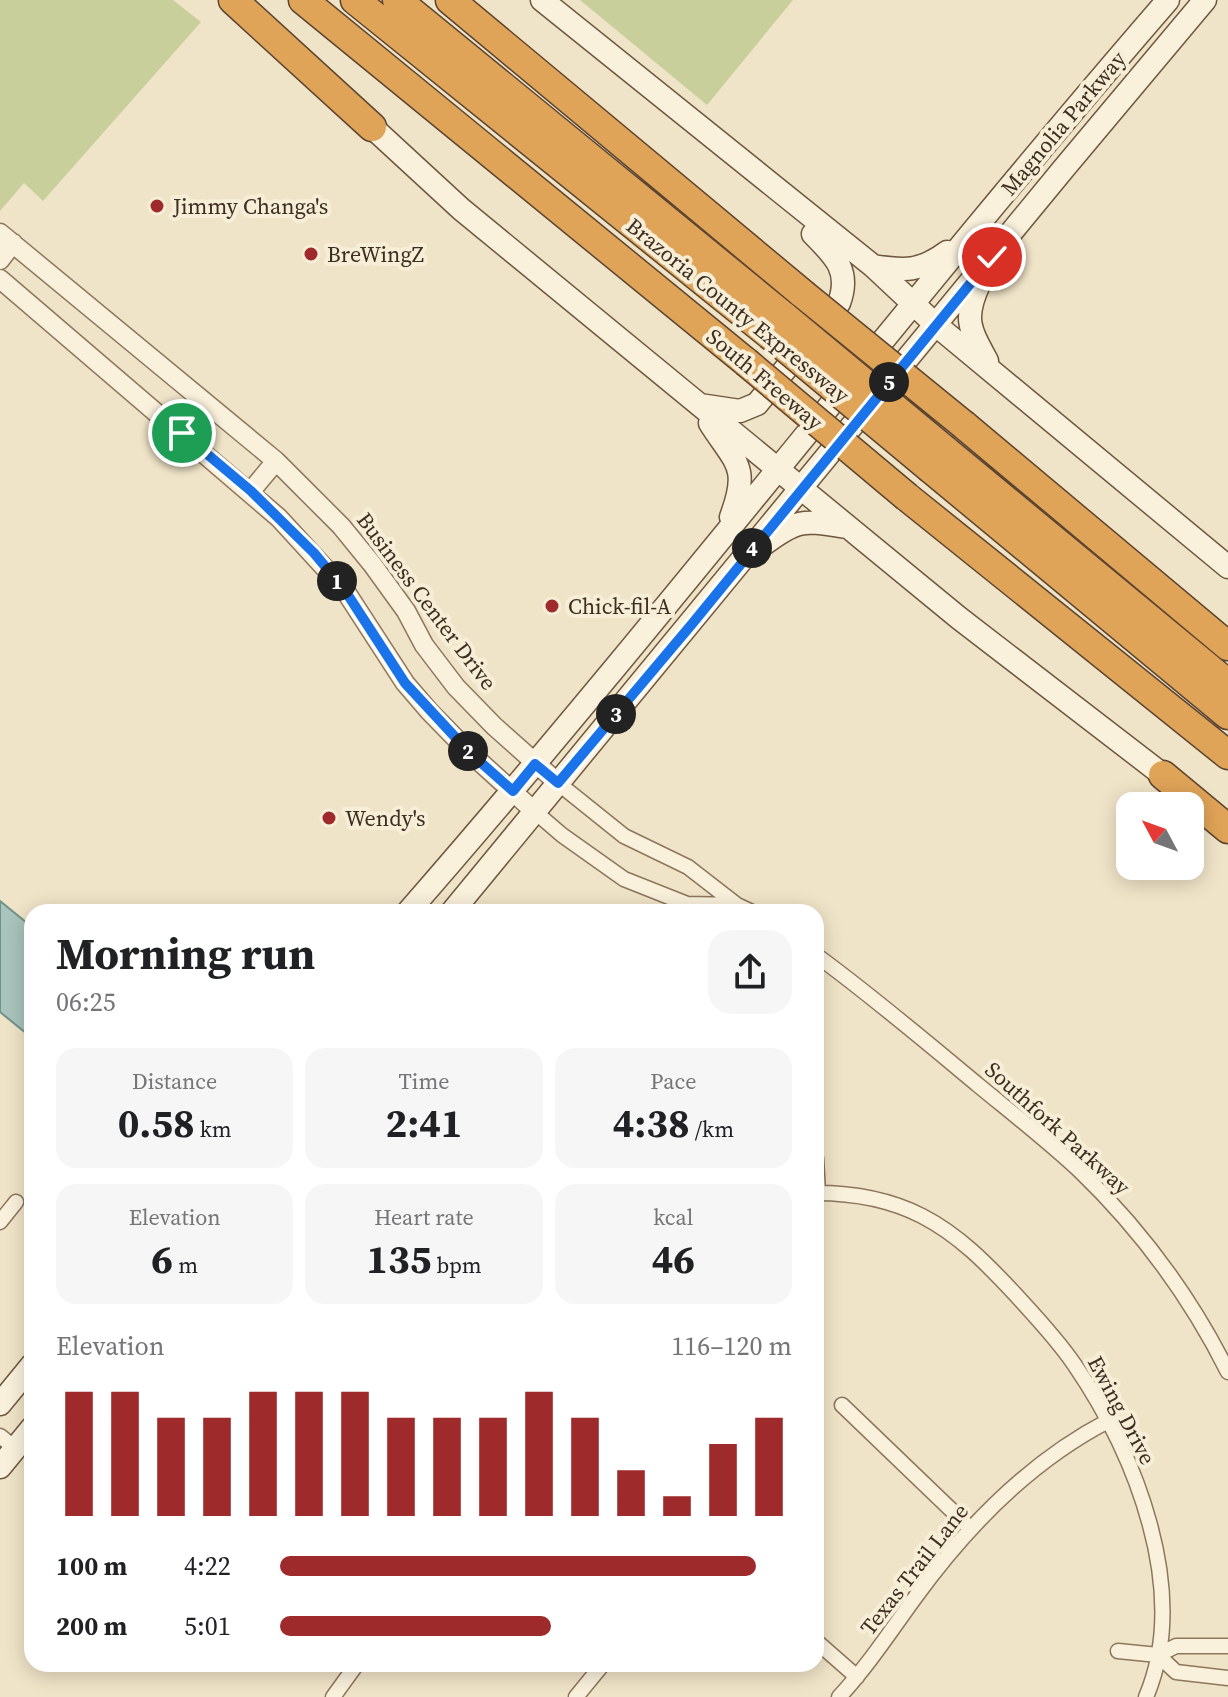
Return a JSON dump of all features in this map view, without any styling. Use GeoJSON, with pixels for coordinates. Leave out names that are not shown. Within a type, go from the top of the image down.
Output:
{"type":"FeatureCollection","features":[{"type":"Feature","properties":{"kind":"highway"},"geometry":{"type":"LineString","coordinates":[[233,0],[372,127]]}},
{"type":"Feature","properties":{"kind":"highway","name":"South Freeway"},"geometry":{"type":"LineString","coordinates":[[303,0],[907,497],[1228,755]]}},
{"type":"Feature","properties":{"kind":"highway","name":"Brazoria County Expressway"},"geometry":{"type":"LineString","coordinates":[[355,0],[778,326]]}},
{"type":"Feature","properties":{"kind":"highway","name":"Brazoria County Expressway"},"geometry":{"type":"LineString","coordinates":[[397,0],[938,460],[1228,715]]}},
{"type":"Feature","properties":{"kind":"highway"},"geometry":{"type":"LineString","coordinates":[[450,0],[1228,646]]}},
{"type":"Feature","properties":{"kind":"highway","name":"Brazoria County Expressway"},"geometry":{"type":"LineString","coordinates":[[938,460],[1228,684]]}},
{"type":"Feature","properties":{"kind":"highway"},"geometry":{"type":"LineString","coordinates":[[1163,775],[1228,829]]}},
{"type":"Feature","properties":{"kind":"main road"},"geometry":{"type":"LineString","coordinates":[[542,0],[873,266],[936,325],[1228,567]]}},
{"type":"Feature","properties":{"kind":"main road","name":"Magnolia Parkway"},"geometry":{"type":"LineString","coordinates":[[415,904],[513,791],[912,304],[1168,0]]}},
{"type":"Feature","properties":{"kind":"main road"},"geometry":{"type":"LineString","coordinates":[[1146,72],[1142,60],[1145,48],[1163,24],[1175,0]]}},
{"type":"Feature","properties":{"kind":"main road","name":"Magnolia Parkway"},"geometry":{"type":"LineString","coordinates":[[458,904],[1205,0]]}},
{"type":"Feature","properties":{"kind":"main road"},"geometry":{"type":"LineString","coordinates":[[372,127],[461,209],[699,405],[971,627],[1163,775]]}},
{"type":"Feature","properties":{"kind":"main road"},"geometry":{"type":"LineString","coordinates":[[699,405],[740,411],[757,404],[839,303],[845,286],[843,273],[833,254],[810,232],[778,189]]}},
{"type":"Feature","properties":{"kind":"main road"},"geometry":{"type":"LineString","coordinates":[[873,266],[904,271],[930,265],[968,238]]}},
{"type":"Feature","properties":{"kind":"main road"},"geometry":{"type":"LineString","coordinates":[[992,257],[973,296],[968,318],[971,332],[993,373]]}},
{"type":"Feature","properties":{"kind":"main road"},"geometry":{"type":"LineString","coordinates":[[699,405],[738,461],[741,474],[739,497],[727,530]]}},
{"type":"Feature","properties":{"kind":"main road"},"geometry":{"type":"LineString","coordinates":[[744,559],[783,529],[806,521],[849,527]]}},
{"type":"Feature","properties":{"kind":"main road"},"geometry":{"type":"LineString","coordinates":[[0,1404],[24,1375]]}},
{"type":"Feature","properties":{"kind":"main road"},"geometry":{"type":"LineString","coordinates":[[0,1467],[8,1442]]}},
{"type":"Feature","properties":{"kind":"street"},"geometry":{"type":"LineString","coordinates":[[0,260],[6,238]]}},
{"type":"Feature","properties":{"kind":"street","name":"Business Center Drive"},"geometry":{"type":"LineString","coordinates":[[6,238],[276,461],[341,526],[372,564],[406,611],[424,645],[456,687],[558,783]]}},
{"type":"Feature","properties":{"kind":"street"},"geometry":{"type":"LineString","coordinates":[[0,279],[251,491],[314,553],[344,589],[405,683],[469,752],[562,835],[624,879],[687,904]]}},
{"type":"Feature","properties":{"kind":"street"},"geometry":{"type":"LineString","coordinates":[[251,491],[276,461]]}},
{"type":"Feature","properties":{"kind":"street"},"geometry":{"type":"LineString","coordinates":[[558,783],[624,836],[688,867],[730,904]]}},
{"type":"Feature","properties":{"kind":"street","name":"Southfork Parkway"},"geometry":{"type":"LineString","coordinates":[[824,961],[870,994],[1079,1170],[1154,1253],[1185,1297],[1228,1372]]}},
{"type":"Feature","properties":{"kind":"street","name":"Ewing Drive"},"geometry":{"type":"LineString","coordinates":[[824,1194],[871,1198],[897,1205],[948,1231],[971,1249],[1046,1327],[1080,1373],[1108,1421],[1131,1473],[1159,1561],[1163,1620],[1158,1655],[1146,1697]]}},
{"type":"Feature","properties":{"kind":"street"},"geometry":{"type":"LineString","coordinates":[[0,1222],[16,1202]]}},
{"type":"Feature","properties":{"kind":"street"},"geometry":{"type":"LineString","coordinates":[[842,1405],[970,1528]]}},
{"type":"Feature","properties":{"kind":"street","name":"Texas Trail Lane"},"geometry":{"type":"LineString","coordinates":[[839,1697],[970,1528],[1040,1465],[1076,1438],[1108,1421]]}},
{"type":"Feature","properties":{"kind":"street"},"geometry":{"type":"LineString","coordinates":[[1118,1651],[1158,1655],[1176,1646],[1228,1646]]}},
{"type":"Feature","properties":{"kind":"street"},"geometry":{"type":"LineString","coordinates":[[824,1648],[857,1677]]}},
{"type":"Feature","properties":{"kind":"street"},"geometry":{"type":"LineString","coordinates":[[1158,1655],[1176,1672],[1228,1678]]}},
{"type":"Feature","properties":{"kind":"street"},"geometry":{"type":"LineString","coordinates":[[333,1697],[351,1672]]}},
{"type":"Feature","properties":{"kind":"street"},"geometry":{"type":"LineString","coordinates":[[576,1697],[596,1672]]}},
{"type":"Feature","properties":{"kind":"green space"},"geometry":{"type":"Polygon","coordinates":[[[0,0],[173,0],[201,22],[43,201],[24,183],[0,211],[0,0]]]}},
{"type":"Feature","properties":{"kind":"green space"},"geometry":{"type":"Polygon","coordinates":[[[580,0],[793,0],[707,105],[580,0]]]}},
{"type":"Feature","properties":{"kind":"water"},"geometry":{"type":"Polygon","coordinates":[[[0,901],[24,920],[24,1032],[0,1012],[0,901]]]}},
{"type":"Feature","properties":{"kind":"place","name":"Jimmy Changa's"},"geometry":{"type":"Point","coordinates":[157,206]}},
{"type":"Feature","properties":{"kind":"place","name":"BreWingZ"},"geometry":{"type":"Point","coordinates":[311,254]}},
{"type":"Feature","properties":{"kind":"place","name":"Chick-fil-A"},"geometry":{"type":"Point","coordinates":[552,606]}},
{"type":"Feature","properties":{"kind":"place","name":"Wendy's"},"geometry":{"type":"Point","coordinates":[329,818]}},
{"type":"Feature","properties":{"kind":"route"},"geometry":{"type":"LineString","coordinates":[[182,433],[251,491],[314,553],[344,589],[405,683],[469,752],[513,791],[535,764],[558,783],[992,257]]}}]}
